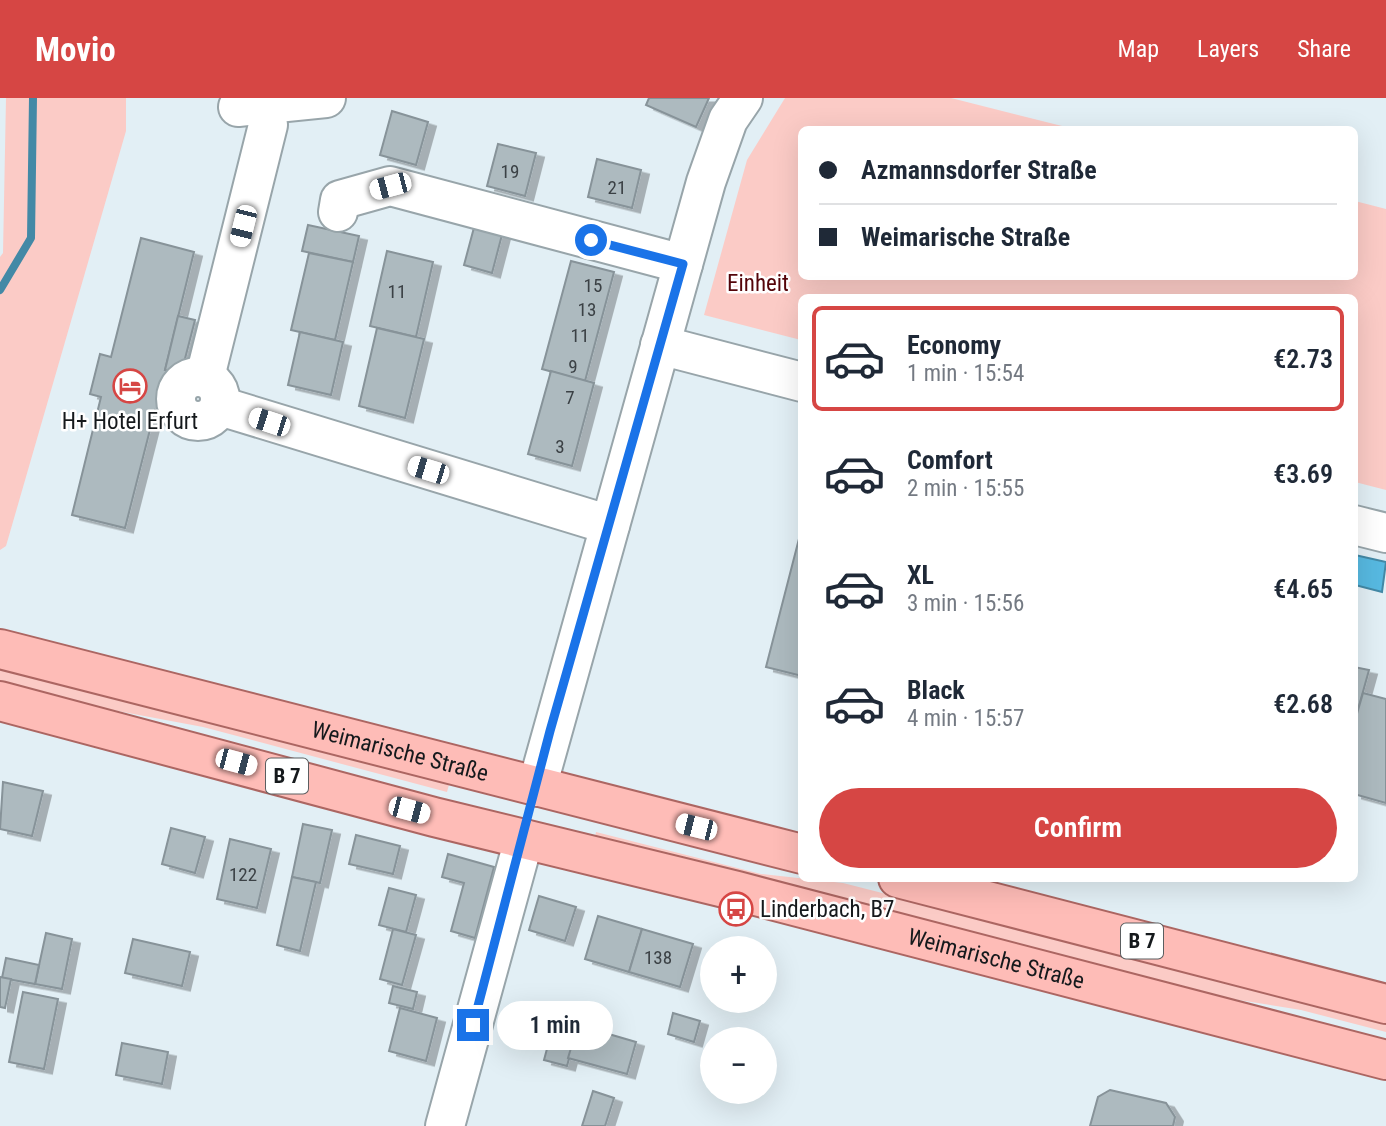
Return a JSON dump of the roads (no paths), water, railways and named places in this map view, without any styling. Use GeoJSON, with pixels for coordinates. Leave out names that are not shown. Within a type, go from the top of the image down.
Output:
{"type":"FeatureCollection","features":[{"type":"Feature","properties":{"kind":"main road","name":"Weimarische Straße"},"geometry":{"type":"LineString","coordinates":[[0,649],[798,853]]}},
{"type":"Feature","properties":{"kind":"main road","name":"Weimarische Straße"},"geometry":{"type":"LineString","coordinates":[[0,701],[524,839],[737,891],[1386,1060]]}},
{"type":"Feature","properties":{"kind":"main road"},"geometry":{"type":"LineString","coordinates":[[524,839],[537,787]]}},
{"type":"Feature","properties":{"kind":"main road","name":"B 7"},"geometry":{"type":"LineString","coordinates":[[913,882],[1386,1004]]}},
{"type":"Feature","properties":{"kind":"street"},"geometry":{"type":"LineString","coordinates":[[326,98],[253,116],[212,391],[610,525]]}},
{"type":"Feature","properties":{"kind":"street"},"geometry":{"type":"LineString","coordinates":[[537,787],[683,264],[728,120],[743,98]]}},
{"type":"Feature","properties":{"kind":"street"},"geometry":{"type":"LineString","coordinates":[[338,212],[340,200],[390,186],[683,264]]}},
{"type":"Feature","properties":{"kind":"street"},"geometry":{"type":"LineString","coordinates":[[660,345],[798,381]]}},
{"type":"Feature","properties":{"kind":"street"},"geometry":{"type":"LineString","coordinates":[[1358,526],[1386,533]]}},
{"type":"Feature","properties":{"kind":"street"},"geometry":{"type":"LineString","coordinates":[[445,1126],[524,839]]}},
{"type":"Feature","properties":{"kind":"water"},"geometry":{"type":"Polygon","coordinates":[[[1358,556],[1386,562],[1382,592],[1358,586],[1358,556]]]}},
{"type":"Feature","properties":{"kind":"waterway"},"geometry":{"type":"LineString","coordinates":[[0,290],[31,238],[33,98]]}},
{"type":"Feature","properties":{"kind":"place","name":"H+ Hotel Erfurt"},"geometry":{"type":"Point","coordinates":[130,386]}},
{"type":"Feature","properties":{"kind":"place","name":"Linderbach, B7"},"geometry":{"type":"Point","coordinates":[736,909]}},
{"type":"Feature","properties":{"kind":"park label","name":"Einheit"},"geometry":{"type":"Point","coordinates":[758,283]}}]}
